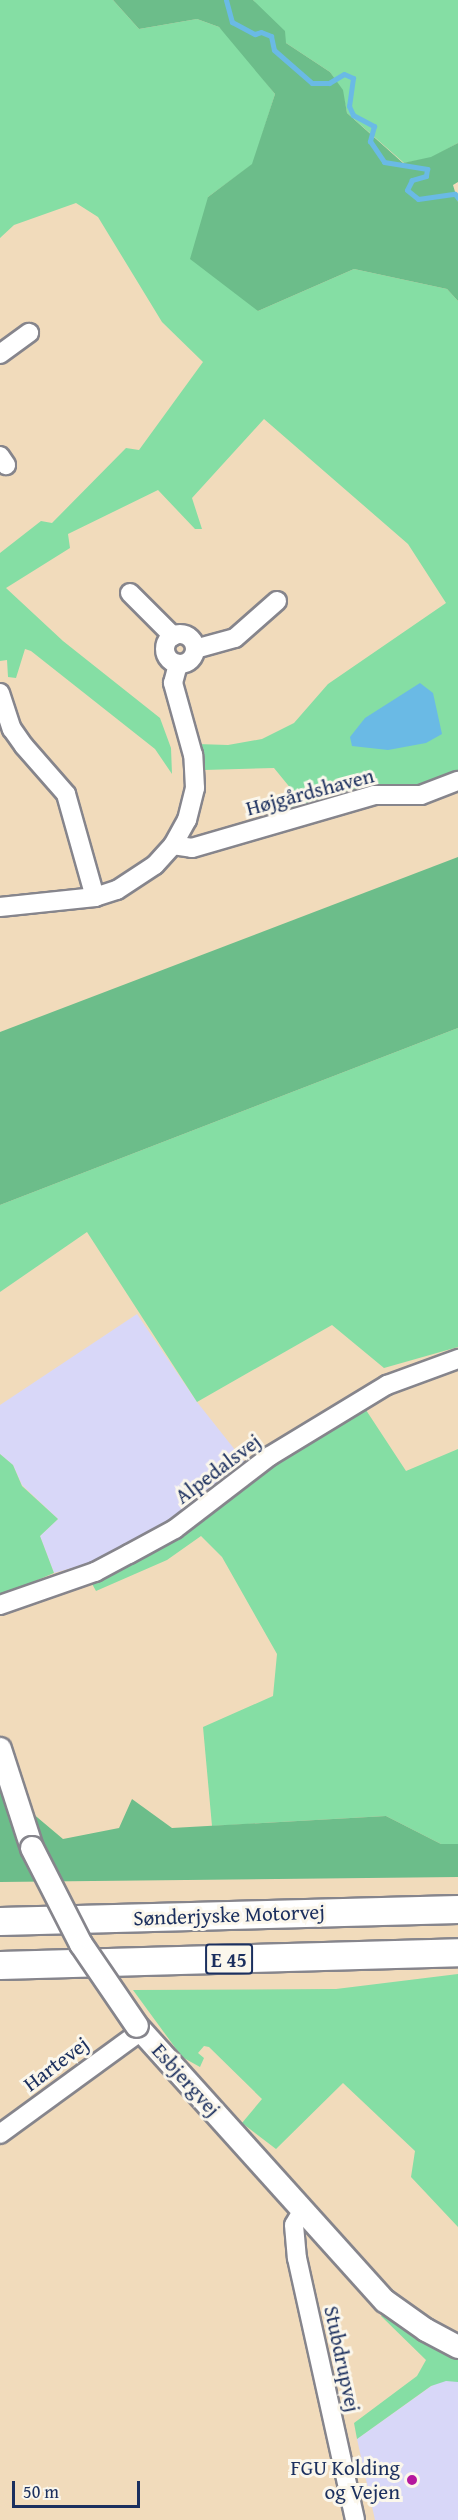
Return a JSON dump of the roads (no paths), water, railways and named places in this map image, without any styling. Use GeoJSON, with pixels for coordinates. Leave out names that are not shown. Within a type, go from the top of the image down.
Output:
{"type":"FeatureCollection","features":[{"type":"Feature","properties":{"kind":"highway","name":"Sønderjyske Motorvej"},"geometry":{"type":"LineString","coordinates":[[0,1921],[458,1909]]}},
{"type":"Feature","properties":{"kind":"highway","name":"Sønderjyske Motorvej"},"geometry":{"type":"LineString","coordinates":[[0,1965],[458,1952]]}},
{"type":"Feature","properties":{"kind":"highway"},"geometry":{"type":"LineString","coordinates":[[0,1979],[192,1960]]}},
{"type":"Feature","properties":{"kind":"main road","name":"Esbjergvej"},"geometry":{"type":"LineString","coordinates":[[0,1749],[32,1848],[81,1944],[139,2028],[385,2301],[458,2347]]}},
{"type":"Feature","properties":{"kind":"street"},"geometry":{"type":"LineString","coordinates":[[0,354],[29,333]]}},
{"type":"Feature","properties":{"kind":"street"},"geometry":{"type":"LineString","coordinates":[[130,593],[173,636],[188,637],[195,649]]}},
{"type":"Feature","properties":{"kind":"street"},"geometry":{"type":"LineString","coordinates":[[178,664],[188,662],[195,649],[235,638],[277,601]]}},
{"type":"Feature","properties":{"kind":"street"},"geometry":{"type":"LineString","coordinates":[[173,636],[166,643],[166,653],[178,664]]}},
{"type":"Feature","properties":{"kind":"street"},"geometry":{"type":"LineString","coordinates":[[0,908],[95,897],[135,880],[173,845],[187,820],[195,788],[193,755],[173,683],[178,664]]}},
{"type":"Feature","properties":{"kind":"street"},"geometry":{"type":"LineString","coordinates":[[0,693],[12,729],[66,794],[95,897]]}},
{"type":"Feature","properties":{"kind":"street","name":"Højgårdshaven"},"geometry":{"type":"LineString","coordinates":[[173,845],[192,848],[374,795],[421,795],[458,781]]}},
{"type":"Feature","properties":{"kind":"street","name":"Alpedalsvej"},"geometry":{"type":"LineString","coordinates":[[0,1605],[95,1572],[129,1554],[175,1529],[270,1456],[387,1385],[458,1359]]}},
{"type":"Feature","properties":{"kind":"street","name":"Hartevej"},"geometry":{"type":"LineString","coordinates":[[0,2134],[139,2028]]}},
{"type":"Feature","properties":{"kind":"street","name":"Stubdrupvej"},"geometry":{"type":"LineString","coordinates":[[303,2210],[294,2225],[297,2258],[355,2520]]}},
{"type":"Feature","properties":{"kind":"water"},"geometry":{"type":"Polygon","coordinates":[[[420,683],[433,693],[442,734],[426,743],[388,750],[352,746],[350,737],[365,718],[420,683]]]}},
{"type":"Feature","properties":{"kind":"waterway"},"geometry":{"type":"LineString","coordinates":[[226,0],[232,22],[255,34],[261,32],[271,36],[274,50],[312,83],[329,83],[344,74],[353,78],[349,106],[353,115],[374,126],[370,141],[384,162],[427,169],[426,176],[412,180],[407,190],[418,199],[455,194],[458,198]]}},
{"type":"Feature","properties":{"kind":"place","name":"FGU Kolding og Vejen"},"geometry":{"type":"Point","coordinates":[412,2480]}}]}
